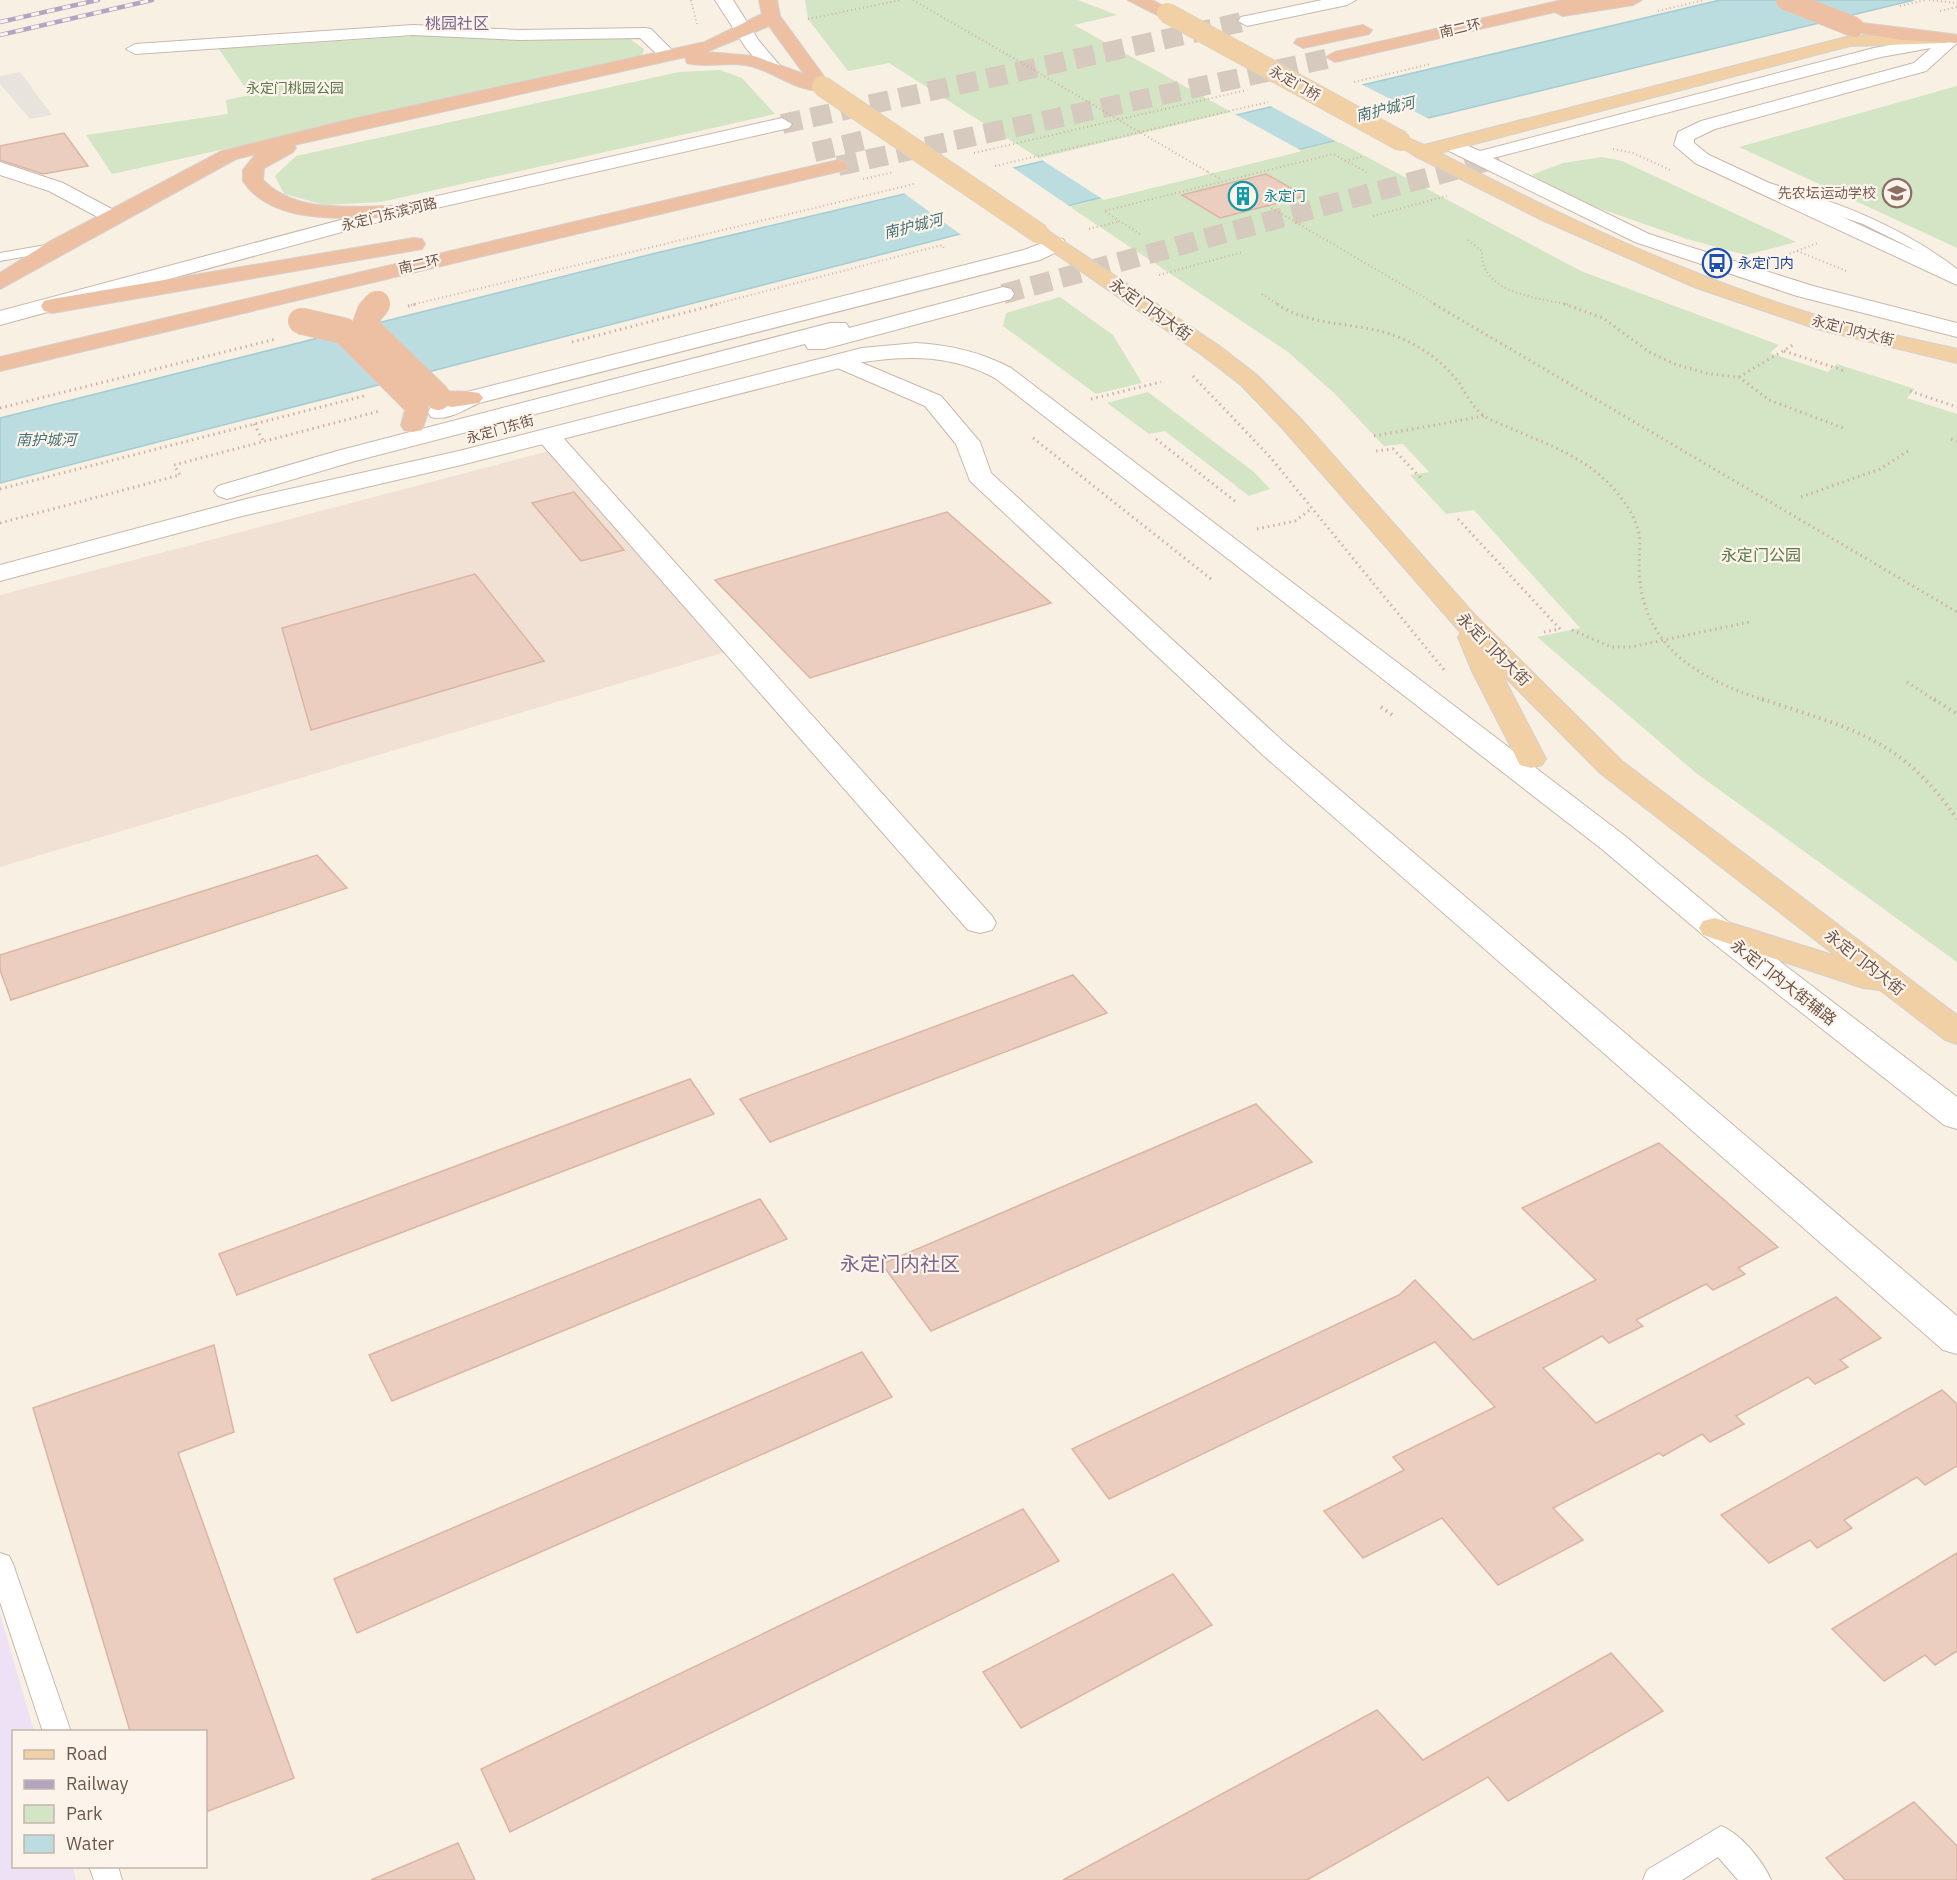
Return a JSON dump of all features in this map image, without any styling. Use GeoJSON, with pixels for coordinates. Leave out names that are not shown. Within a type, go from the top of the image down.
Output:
{"type":"FeatureCollection","features":[{"type":"Feature","properties":{"kind":"highway"},"geometry":{"type":"LineString","coordinates":[[1137,0],[1167,13]]}},
{"type":"Feature","properties":{"kind":"highway"},"geometry":{"type":"LineString","coordinates":[[1151,0],[1167,13]]}},
{"type":"Feature","properties":{"kind":"highway","name":"南二环"},"geometry":{"type":"LineString","coordinates":[[1335,57],[1585,0]]}},
{"type":"Feature","properties":{"kind":"highway"},"geometry":{"type":"LineString","coordinates":[[1531,12],[1591,8],[1633,0]]}},
{"type":"Feature","properties":{"kind":"highway"},"geometry":{"type":"LineString","coordinates":[[1786,0],[1858,33]]}},
{"type":"Feature","properties":{"kind":"highway"},"geometry":{"type":"LineString","coordinates":[[1815,0],[1873,22],[1956,38]]}},
{"type":"Feature","properties":{"kind":"highway"},"geometry":{"type":"LineString","coordinates":[[0,282],[57,247],[229,155],[352,125],[711,46],[744,32],[770,8],[822,86]]}},
{"type":"Feature","properties":{"kind":"highway"},"geometry":{"type":"LineString","coordinates":[[1303,43],[1381,27]]}},
{"type":"Feature","properties":{"kind":"highway"},"geometry":{"type":"LineString","coordinates":[[393,212],[290,207],[267,196],[254,182],[251,175],[256,164],[266,156],[308,140],[639,67],[718,57],[752,60],[772,67],[796,80],[822,86]]}},
{"type":"Feature","properties":{"kind":"highway","name":"南二环"},"geometry":{"type":"LineString","coordinates":[[93,320],[814,152]]}},
{"type":"Feature","properties":{"kind":"highway","name":"南二环"},"geometry":{"type":"LineString","coordinates":[[0,364],[838,166]]}},
{"type":"Feature","properties":{"kind":"highway"},"geometry":{"type":"LineString","coordinates":[[471,398],[452,400],[438,397],[365,326],[370,312],[390,304],[393,291],[420,278],[526,248],[595,222]]}},
{"type":"Feature","properties":{"kind":"highway"},"geometry":{"type":"LineString","coordinates":[[52,306],[443,239]]}},
{"type":"Feature","properties":{"kind":"highway"},"geometry":{"type":"LineString","coordinates":[[0,369],[83,356],[224,323],[344,331],[414,414]]}},
{"type":"Feature","properties":{"kind":"main road","name":"永定门桥"},"geometry":{"type":"LineString","coordinates":[[1167,13],[1422,152]]}},
{"type":"Feature","properties":{"kind":"main road"},"geometry":{"type":"LineString","coordinates":[[1422,152],[1858,33],[1956,38]]}},
{"type":"Feature","properties":{"kind":"main road"},"geometry":{"type":"LineString","coordinates":[[822,86],[1047,239]]}},
{"type":"Feature","properties":{"kind":"main road","name":"永定门内大街"},"geometry":{"type":"LineString","coordinates":[[1422,152],[1601,240],[1710,285],[1807,319],[1957,356]]}},
{"type":"Feature","properties":{"kind":"main road","name":"永定门内大街"},"geometry":{"type":"LineString","coordinates":[[1047,239],[1210,350],[1249,380],[1292,424],[1465,621],[1611,766],[1957,1032]]}},
{"type":"Feature","properties":{"kind":"main road"},"geometry":{"type":"LineString","coordinates":[[1710,285],[1957,339]]}},
{"type":"Feature","properties":{"kind":"main road"},"geometry":{"type":"LineString","coordinates":[[1465,621],[1486,671],[1531,759]]}},
{"type":"Feature","properties":{"kind":"main road"},"geometry":{"type":"LineString","coordinates":[[1715,928],[1897,987]]}},
{"type":"Feature","properties":{"kind":"street"},"geometry":{"type":"LineString","coordinates":[[724,0],[744,32],[772,67]]}},
{"type":"Feature","properties":{"kind":"street"},"geometry":{"type":"LineString","coordinates":[[1247,21],[1347,0]]}},
{"type":"Feature","properties":{"kind":"street"},"geometry":{"type":"LineString","coordinates":[[135,49],[413,30],[520,34],[608,32],[645,33],[668,55]]}},
{"type":"Feature","properties":{"kind":"street"},"geometry":{"type":"LineString","coordinates":[[1494,155],[1956,38]]}},
{"type":"Feature","properties":{"kind":"street"},"geometry":{"type":"LineString","coordinates":[[1956,38],[1920,67],[1708,125],[1685,136],[1684,145],[1691,152],[1957,276]]}},
{"type":"Feature","properties":{"kind":"street","name":"永定门东滨河路"},"geometry":{"type":"LineString","coordinates":[[0,318],[52,306],[393,212],[782,124]]}},
{"type":"Feature","properties":{"kind":"street"},"geometry":{"type":"LineString","coordinates":[[1452,145],[1642,238],[1806,291],[1957,330]]}},
{"type":"Feature","properties":{"kind":"street"},"geometry":{"type":"LineString","coordinates":[[0,168],[56,188],[114,218]]}},
{"type":"Feature","properties":{"kind":"street"},"geometry":{"type":"LineString","coordinates":[[346,456],[414,414],[1032,255],[1047,239]]}},
{"type":"Feature","properties":{"kind":"street","name":"永定门东街"},"geometry":{"type":"LineString","coordinates":[[998,291],[499,428],[239,509],[0,572],[190,502],[346,456],[998,291]]}},
{"type":"Feature","properties":{"kind":"street"},"geometry":{"type":"LineString","coordinates":[[239,509],[549,436],[841,361],[886,352],[922,351],[964,357],[995,368],[1614,843]]}},
{"type":"Feature","properties":{"kind":"street"},"geometry":{"type":"LineString","coordinates":[[841,361],[933,401],[968,442],[979,476],[1266,742],[1957,1339]]}},
{"type":"Feature","properties":{"kind":"street"},"geometry":{"type":"LineString","coordinates":[[549,436],[980,923]]}},
{"type":"Feature","properties":{"kind":"street"},"geometry":{"type":"LineString","coordinates":[[1531,759],[1614,843]]}},
{"type":"Feature","properties":{"kind":"street","name":"永定门内大街辅路"},"geometry":{"type":"LineString","coordinates":[[1614,843],[1715,928],[1957,1116]]}},
{"type":"Feature","properties":{"kind":"lane"},"geometry":{"type":"LineString","coordinates":[[0,257],[57,247]]}},
{"type":"Feature","properties":{"kind":"lane"},"geometry":{"type":"LineString","coordinates":[[0,1564],[57,1730]]}},
{"type":"Feature","properties":{"kind":"lane"},"geometry":{"type":"LineString","coordinates":[[1657,1880],[1722,1839],[1757,1880]]}},
{"type":"Feature","properties":{"kind":"path"},"geometry":{"type":"LineString","coordinates":[[808,19],[901,0]]}},
{"type":"Feature","properties":{"kind":"path"},"geometry":{"type":"LineString","coordinates":[[913,0],[1223,181]]}},
{"type":"Feature","properties":{"kind":"path"},"geometry":{"type":"LineString","coordinates":[[1658,11],[1704,0]]}},
{"type":"Feature","properties":{"kind":"path"},"geometry":{"type":"LineString","coordinates":[[1929,0],[1957,3]]}},
{"type":"Feature","properties":{"kind":"path"},"geometry":{"type":"LineString","coordinates":[[1347,83],[1439,62]]}},
{"type":"Feature","properties":{"kind":"path"},"geometry":{"type":"LineString","coordinates":[[969,154],[1253,89]]}},
{"type":"Feature","properties":{"kind":"path"},"geometry":{"type":"LineString","coordinates":[[989,167],[1278,100]]}},
{"type":"Feature","properties":{"kind":"path"},"geometry":{"type":"LineString","coordinates":[[1140,234],[1104,211],[1333,154],[1368,173]]}},
{"type":"Feature","properties":{"kind":"path"},"geometry":{"type":"LineString","coordinates":[[1345,161],[1371,155]]}},
{"type":"Feature","properties":{"kind":"path"},"geometry":{"type":"LineString","coordinates":[[859,180],[903,170]]}},
{"type":"Feature","properties":{"kind":"path"},"geometry":{"type":"LineString","coordinates":[[390,304],[920,183]]}},
{"type":"Feature","properties":{"kind":"path"},"geometry":{"type":"LineString","coordinates":[[1373,216],[1447,196]]}},
{"type":"Feature","properties":{"kind":"path"},"geometry":{"type":"LineString","coordinates":[[1268,206],[1957,612]]}},
{"type":"Feature","properties":{"kind":"path"},"geometry":{"type":"LineString","coordinates":[[1089,229],[1120,221]]}},
{"type":"Feature","properties":{"kind":"path"},"geometry":{"type":"LineString","coordinates":[[1468,240],[1482,251],[1481,264],[1491,279],[1515,293],[1580,307],[1603,318],[1649,352],[1710,374],[1739,377],[1769,400],[1846,429]]}},
{"type":"Feature","properties":{"kind":"path"},"geometry":{"type":"LineString","coordinates":[[1780,257],[1821,242]]}},
{"type":"Feature","properties":{"kind":"path"},"geometry":{"type":"LineString","coordinates":[[1159,275],[1243,252]]}},
{"type":"Feature","properties":{"kind":"path"},"geometry":{"type":"LineString","coordinates":[[1262,294],[1296,315],[1314,321],[1369,329],[1400,337],[1447,369],[1484,416],[1569,452],[1597,473],[1632,515],[1642,543],[1639,566],[1640,587],[1646,610],[1662,640],[1688,666],[1735,690],[1840,724],[1887,745],[1919,770],[1942,795],[1957,819]]}},
{"type":"Feature","properties":{"kind":"path"},"geometry":{"type":"LineString","coordinates":[[0,408],[294,329]]}},
{"type":"Feature","properties":{"kind":"path"},"geometry":{"type":"LineString","coordinates":[[1739,377],[1793,345]]}},
{"type":"Feature","properties":{"kind":"path"},"geometry":{"type":"LineString","coordinates":[[1784,351],[1845,370]]}},
{"type":"Feature","properties":{"kind":"path"},"geometry":{"type":"LineString","coordinates":[[1192,375],[1227,408],[1270,455],[1311,509],[1453,679]]}},
{"type":"Feature","properties":{"kind":"path"},"geometry":{"type":"LineString","coordinates":[[1091,399],[1161,382]]}},
{"type":"Feature","properties":{"kind":"path"},"geometry":{"type":"LineString","coordinates":[[1910,392],[1957,407]]}},
{"type":"Feature","properties":{"kind":"path"},"geometry":{"type":"LineString","coordinates":[[0,523],[180,474],[174,465],[264,442],[414,414]]}},
{"type":"Feature","properties":{"kind":"path"},"geometry":{"type":"LineString","coordinates":[[1374,436],[1484,416]]}},
{"type":"Feature","properties":{"kind":"path"},"geometry":{"type":"LineString","coordinates":[[254,424],[264,442]]}},
{"type":"Feature","properties":{"kind":"path"},"geometry":{"type":"LineString","coordinates":[[1034,438],[1210,579]]}},
{"type":"Feature","properties":{"kind":"path"},"geometry":{"type":"LineString","coordinates":[[1155,439],[1236,502]]}},
{"type":"Feature","properties":{"kind":"path"},"geometry":{"type":"LineString","coordinates":[[1951,439],[1957,441]]}},
{"type":"Feature","properties":{"kind":"path"},"geometry":{"type":"LineString","coordinates":[[1376,452],[1393,449],[1421,478]]}},
{"type":"Feature","properties":{"kind":"path"},"geometry":{"type":"LineString","coordinates":[[1801,497],[1880,470],[1908,451]]}},
{"type":"Feature","properties":{"kind":"path"},"geometry":{"type":"LineString","coordinates":[[1458,519],[1560,629],[1544,632]]}},
{"type":"Feature","properties":{"kind":"path"},"geometry":{"type":"LineString","coordinates":[[1572,630],[1611,647],[1630,647],[1749,622]]}},
{"type":"Feature","properties":{"kind":"path"},"geometry":{"type":"LineString","coordinates":[[1907,682],[1957,714]]}},
{"type":"Feature","properties":{"kind":"shaded area"},"geometry":{"type":"Polygon","coordinates":[[[20,72],[52,115],[30,119],[0,84],[0,76],[20,72]]]}},
{"type":"Feature","properties":{"kind":"shaded area"},"geometry":{"type":"Polygon","coordinates":[[[557,449],[736,649],[0,867],[0,595],[557,449]]]}},
{"type":"Feature","properties":{"kind":"shaded area"},"geometry":{"type":"Polygon","coordinates":[[[0,1614],[34,1730],[12,1730],[12,1868],[73,1868],[76,1880],[0,1880],[0,1614]]]}},
{"type":"Feature","properties":{"kind":"green space","name":"永定门公园"},"geometry":{"type":"Polygon","coordinates":[[[805,0],[1078,0],[1117,15],[1074,25],[1300,150],[1337,141],[1581,271],[1779,345],[1770,353],[1828,372],[1837,364],[1915,389],[1907,398],[1957,414],[1957,962],[1696,773],[1537,637],[1580,628],[1474,510],[1446,514],[1410,475],[1429,472],[1403,444],[1384,446],[1334,393],[1288,352],[1070,207],[1101,198],[889,63],[848,71],[808,19],[805,0]]]}},
{"type":"Feature","properties":{"kind":"green space","name":"永定门桃园公园"},"geometry":{"type":"Polygon","coordinates":[[[414,36],[626,36],[644,49],[642,56],[112,174],[86,135],[228,114],[226,100],[250,95],[219,49],[414,36]]]}},
{"type":"Feature","properties":{"kind":"green space"},"geometry":{"type":"Polygon","coordinates":[[[720,70],[742,78],[775,114],[381,202],[325,205],[284,194],[275,176],[296,156],[679,72],[720,70]]]}},
{"type":"Feature","properties":{"kind":"green space","name":"先农坛运动学校"},"geometry":{"type":"Polygon","coordinates":[[[1957,86],[1957,248],[1739,147],[1957,86]]]}},
{"type":"Feature","properties":{"kind":"green space"},"geometry":{"type":"Polygon","coordinates":[[[1602,157],[1622,161],[1796,242],[1746,255],[1687,239],[1581,202],[1531,175],[1563,163],[1602,157]]]}},
{"type":"Feature","properties":{"kind":"green space"},"geometry":{"type":"Polygon","coordinates":[[[1060,297],[1113,335],[1142,383],[1096,394],[1003,326],[1006,313],[1060,297]]]}},
{"type":"Feature","properties":{"kind":"green space"},"geometry":{"type":"Polygon","coordinates":[[[1148,392],[1254,472],[1270,489],[1249,496],[1165,431],[1149,434],[1107,403],[1148,392]]]}},
{"type":"Feature","properties":{"kind":"water","name":"南护城河"},"geometry":{"type":"Polygon","coordinates":[[[1720,0],[1914,0],[1087,201],[0,483],[0,418],[652,254],[1720,0]]]}},
{"type":"Feature","properties":{"kind":"pier"},"geometry":{"type":"Polygon","coordinates":[[[1357,82],[1433,121],[1339,143],[1267,104],[1357,82]]]}},
{"type":"Feature","properties":{"kind":"pier"},"geometry":{"type":"Polygon","coordinates":[[[1231,112],[1302,151],[1104,200],[1039,158],[1231,112]]]}},
{"type":"Feature","properties":{"kind":"pier"},"geometry":{"type":"Polygon","coordinates":[[[1009,165],[1072,208],[964,237],[901,191],[1009,165]]]}},
{"type":"Feature","properties":{"kind":"building"},"geometry":{"type":"Polygon","coordinates":[[[64,133],[88,166],[43,174],[0,160],[0,146],[64,133]]]}},
{"type":"Feature","properties":{"kind":"building","name":"永定门"},"geometry":{"type":"Polygon","coordinates":[[[1266,174],[1305,196],[1220,218],[1182,195],[1266,174]]]}},
{"type":"Feature","properties":{"kind":"building"},"geometry":{"type":"Polygon","coordinates":[[[574,492],[624,550],[581,561],[532,503],[574,492]]]}},
{"type":"Feature","properties":{"kind":"building"},"geometry":{"type":"Polygon","coordinates":[[[947,512],[1051,603],[810,678],[715,580],[947,512]]]}},
{"type":"Feature","properties":{"kind":"building"},"geometry":{"type":"Polygon","coordinates":[[[475,574],[544,661],[311,730],[282,628],[475,574]]]}},
{"type":"Feature","properties":{"kind":"building"},"geometry":{"type":"Polygon","coordinates":[[[317,855],[347,888],[11,1000],[0,970],[0,955],[317,855]]]}},
{"type":"Feature","properties":{"kind":"building"},"geometry":{"type":"Polygon","coordinates":[[[1073,975],[1107,1013],[770,1142],[740,1099],[1073,975]]]}},
{"type":"Feature","properties":{"kind":"building"},"geometry":{"type":"Polygon","coordinates":[[[690,1079],[714,1114],[237,1295],[219,1254],[690,1079]]]}},
{"type":"Feature","properties":{"kind":"building"},"geometry":{"type":"Polygon","coordinates":[[[1256,1104],[1312,1162],[931,1331],[882,1264],[1256,1104]]]}},
{"type":"Feature","properties":{"kind":"building"},"geometry":{"type":"Polygon","coordinates":[[[1659,1143],[1778,1247],[1738,1268],[1745,1274],[1713,1290],[1706,1284],[1636,1320],[1643,1326],[1609,1343],[1602,1336],[1543,1368],[1596,1423],[1836,1297],[1881,1338],[1840,1360],[1848,1367],[1815,1384],[1808,1377],[1736,1416],[1744,1424],[1710,1442],[1702,1434],[1663,1456],[1659,1453],[1553,1508],[1583,1540],[1498,1585],[1442,1518],[1363,1558],[1324,1511],[1404,1470],[1393,1457],[1495,1407],[1435,1342],[1109,1499],[1072,1449],[1399,1295],[1415,1280],[1473,1340],[1596,1280],[1522,1208],[1659,1143]]]}},
{"type":"Feature","properties":{"kind":"building"},"geometry":{"type":"Polygon","coordinates":[[[760,1199],[787,1239],[392,1401],[369,1355],[760,1199]]]}},
{"type":"Feature","properties":{"kind":"building"},"geometry":{"type":"Polygon","coordinates":[[[214,1345],[234,1432],[178,1453],[294,1778],[207,1812],[207,1730],[130,1730],[33,1408],[214,1345]]]}},
{"type":"Feature","properties":{"kind":"building"},"geometry":{"type":"Polygon","coordinates":[[[862,1352],[892,1397],[357,1633],[334,1579],[862,1352]]]}},
{"type":"Feature","properties":{"kind":"building"},"geometry":{"type":"Polygon","coordinates":[[[1942,1390],[1957,1404],[1957,1466],[1925,1485],[1917,1477],[1844,1520],[1852,1528],[1817,1548],[1810,1540],[1769,1563],[1721,1515],[1942,1390]]]}},
{"type":"Feature","properties":{"kind":"building"},"geometry":{"type":"Polygon","coordinates":[[[1023,1509],[1059,1561],[510,1832],[481,1769],[1023,1509]]]}},
{"type":"Feature","properties":{"kind":"building"},"geometry":{"type":"Polygon","coordinates":[[[1957,1553],[1957,1651],[1935,1665],[1925,1655],[1884,1681],[1832,1629],[1957,1553]]]}},
{"type":"Feature","properties":{"kind":"building"},"geometry":{"type":"Polygon","coordinates":[[[1173,1574],[1212,1625],[1021,1728],[983,1672],[1173,1574]]]}},
{"type":"Feature","properties":{"kind":"building"},"geometry":{"type":"Polygon","coordinates":[[[1611,1653],[1663,1711],[1508,1801],[1488,1777],[1307,1880],[1063,1880],[1377,1710],[1423,1760],[1611,1653]]]}},
{"type":"Feature","properties":{"kind":"building"},"geometry":{"type":"Polygon","coordinates":[[[1914,1802],[1957,1846],[1957,1880],[1845,1880],[1826,1858],[1914,1802]]]}},
{"type":"Feature","properties":{"kind":"building"},"geometry":{"type":"Polygon","coordinates":[[[458,1843],[475,1880],[371,1880],[458,1843]]]}},
{"type":"Feature","properties":{"kind":"tunnel"},"geometry":{"type":"LineString","coordinates":[[782,124],[1247,21]]}},
{"type":"Feature","properties":{"kind":"tunnel"},"geometry":{"type":"LineString","coordinates":[[838,166],[1335,57]]}},
{"type":"Feature","properties":{"kind":"tunnel"},"geometry":{"type":"LineString","coordinates":[[814,152],[865,140]]}},
{"type":"Feature","properties":{"kind":"tunnel"},"geometry":{"type":"LineString","coordinates":[[1003,294],[1499,158]]}},
{"type":"Feature","properties":{"kind":"railway"},"geometry":{"type":"LineString","coordinates":[[0,22],[98,0]]}},
{"type":"Feature","properties":{"kind":"railway"},"geometry":{"type":"LineString","coordinates":[[0,35],[152,0]]}},
{"type":"Feature","properties":{"kind":"place","name":"先农坛运动学校"},"geometry":{"type":"Point","coordinates":[1897,193]}},
{"type":"Feature","properties":{"kind":"place","name":"永定门"},"geometry":{"type":"Point","coordinates":[1243,196]}},
{"type":"Feature","properties":{"kind":"place","name":"永定门内"},"geometry":{"type":"Point","coordinates":[1717,263]}},
{"type":"Feature","properties":{"kind":"district","name":"桃园社区"},"geometry":{"type":"Point","coordinates":[457,23]}},
{"type":"Feature","properties":{"kind":"district","name":"永定门内社区"},"geometry":{"type":"Point","coordinates":[900,1263]}}]}
